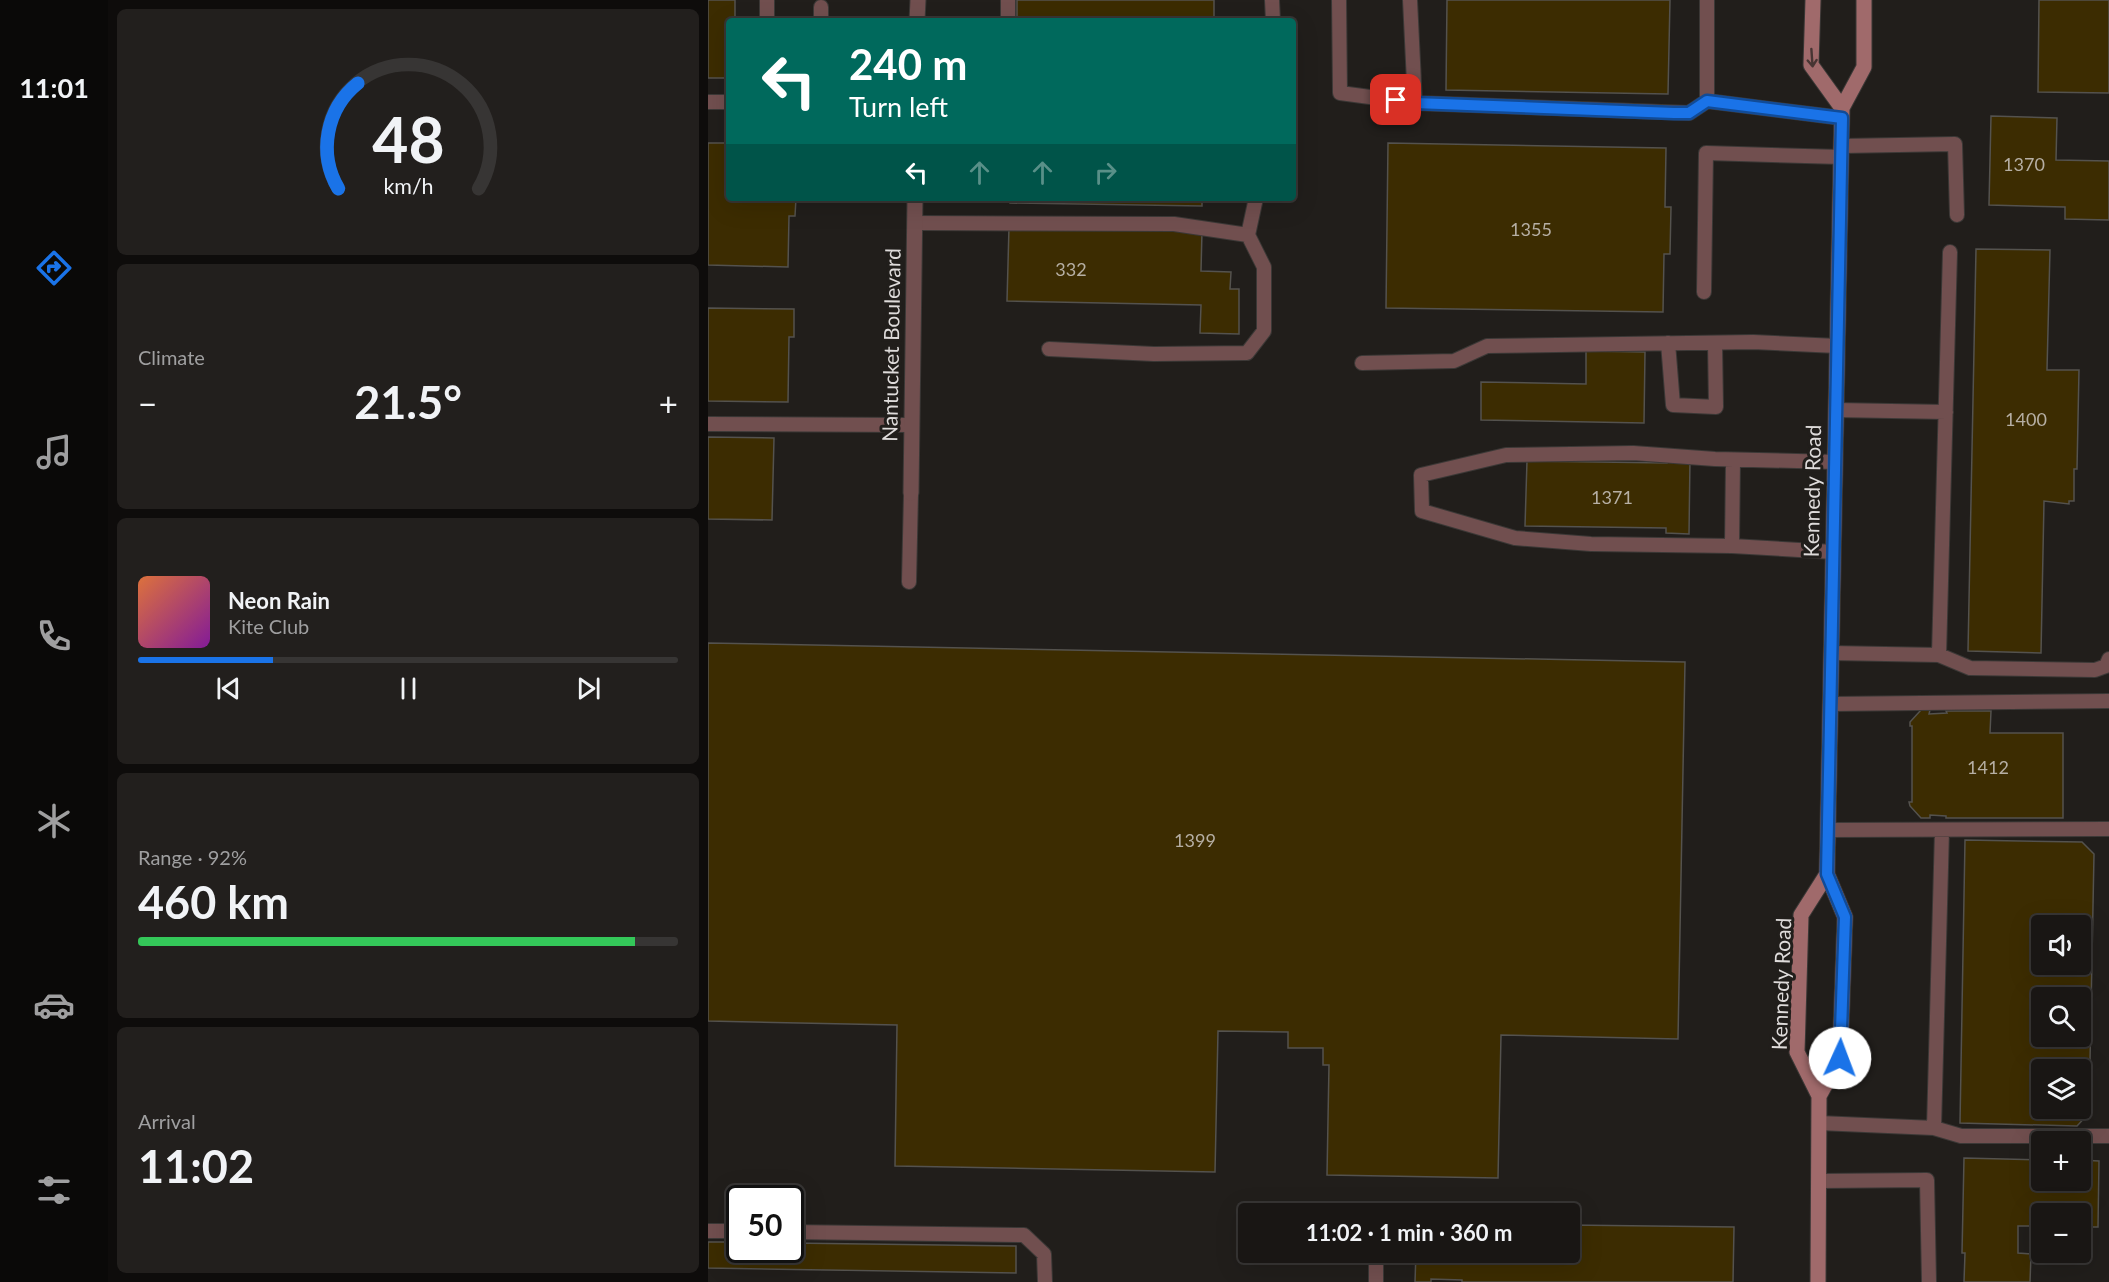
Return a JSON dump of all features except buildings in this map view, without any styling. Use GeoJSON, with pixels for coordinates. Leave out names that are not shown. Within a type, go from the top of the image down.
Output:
{"type":"FeatureCollection","features":[{"type":"Feature","properties":{"kind":"main road"},"geometry":{"type":"LineString","coordinates":[[1813,0],[1811,65],[1842,113]]}},
{"type":"Feature","properties":{"kind":"main road","name":"Kennedy Road"},"geometry":{"type":"LineString","coordinates":[[1819,1096],[1840,1058],[1845,917],[1827,874],[1841,151],[1842,113],[1864,67],[1864,0]]}},
{"type":"Feature","properties":{"kind":"main road","name":"Kennedy Road"},"geometry":{"type":"LineString","coordinates":[[1818,1282],[1819,1096],[1797,1052],[1801,915],[1827,874]]}},
{"type":"Feature","properties":{"kind":"street"},"geometry":{"type":"LineString","coordinates":[[917,18],[918,0]]}},
{"type":"Feature","properties":{"kind":"street","name":"Nantucket Boulevard"},"geometry":{"type":"LineString","coordinates":[[911,494],[915,201]]}},
{"type":"Feature","properties":{"kind":"lane"},"geometry":{"type":"LineString","coordinates":[[1008,0],[1008,18]]}},
{"type":"Feature","properties":{"kind":"lane"},"geometry":{"type":"LineString","coordinates":[[1272,0],[1273,18]]}},
{"type":"Feature","properties":{"kind":"lane"},"geometry":{"type":"LineString","coordinates":[[1339,0],[1340,93],[1415,103],[1689,113],[1707,101],[1842,113]]}},
{"type":"Feature","properties":{"kind":"lane"},"geometry":{"type":"LineString","coordinates":[[1410,0],[1415,103]]}},
{"type":"Feature","properties":{"kind":"lane"},"geometry":{"type":"LineString","coordinates":[[1707,0],[1707,101]]}},
{"type":"Feature","properties":{"kind":"lane"},"geometry":{"type":"LineString","coordinates":[[767,1],[767,18]]}},
{"type":"Feature","properties":{"kind":"lane"},"geometry":{"type":"LineString","coordinates":[[708,102],[726,102]]}},
{"type":"Feature","properties":{"kind":"lane"},"geometry":{"type":"LineString","coordinates":[[1704,291],[1706,153],[1841,151],[1955,144],[1957,215]]}},
{"type":"Feature","properties":{"kind":"lane"},"geometry":{"type":"LineString","coordinates":[[1049,349],[1154,354],[1247,353],[1264,331],[1264,267],[1248,235],[1256,201]]}},
{"type":"Feature","properties":{"kind":"lane"},"geometry":{"type":"LineString","coordinates":[[915,223],[1174,224],[1248,235]]}},
{"type":"Feature","properties":{"kind":"lane"},"geometry":{"type":"LineString","coordinates":[[1939,655],[1950,252]]}},
{"type":"Feature","properties":{"kind":"lane"},"geometry":{"type":"LineString","coordinates":[[1362,363],[1454,362],[1487,345],[1753,342],[1837,346]]}},
{"type":"Feature","properties":{"kind":"lane"},"geometry":{"type":"LineString","coordinates":[[1668,343],[1673,405],[1716,407],[1715,343]]}},
{"type":"Feature","properties":{"kind":"lane"},"geometry":{"type":"LineString","coordinates":[[1836,410],[1946,412]]}},
{"type":"Feature","properties":{"kind":"lane"},"geometry":{"type":"LineString","coordinates":[[708,423],[912,425]]}},
{"type":"Feature","properties":{"kind":"lane"},"geometry":{"type":"LineString","coordinates":[[1833,552],[1732,546],[1591,544],[1515,538],[1422,512],[1420,475],[1506,455],[1633,453],[1733,460],[1835,462]]}},
{"type":"Feature","properties":{"kind":"lane"},"geometry":{"type":"LineString","coordinates":[[1732,546],[1733,460]]}},
{"type":"Feature","properties":{"kind":"lane"},"geometry":{"type":"LineString","coordinates":[[909,582],[911,494]]}},
{"type":"Feature","properties":{"kind":"lane"},"geometry":{"type":"LineString","coordinates":[[1831,653],[1939,655],[1970,668],[2095,670],[2106,666],[2109,660]]}},
{"type":"Feature","properties":{"kind":"lane"},"geometry":{"type":"LineString","coordinates":[[1830,704],[2109,701]]}},
{"type":"Feature","properties":{"kind":"lane"},"geometry":{"type":"LineString","coordinates":[[1828,830],[2109,829]]}},
{"type":"Feature","properties":{"kind":"lane"},"geometry":{"type":"LineString","coordinates":[[1934,1128],[1942,830]]}},
{"type":"Feature","properties":{"kind":"lane"},"geometry":{"type":"LineString","coordinates":[[1819,1123],[1934,1128],[1961,1136],[2109,1136]]}},
{"type":"Feature","properties":{"kind":"lane"},"geometry":{"type":"LineString","coordinates":[[1819,1181],[1927,1180],[1929,1282]]}},
{"type":"Feature","properties":{"kind":"lane"},"geometry":{"type":"LineString","coordinates":[[708,1230],[726,1231]]}},
{"type":"Feature","properties":{"kind":"lane"},"geometry":{"type":"LineString","coordinates":[[804,1232],[1024,1235],[1044,1254],[1045,1282]]}},
{"type":"Feature","properties":{"kind":"lane"},"geometry":{"type":"LineString","coordinates":[[1376,1263],[1376,1282]]}},
{"type":"Feature","properties":{"kind":"route"},"geometry":{"type":"LineString","coordinates":[[1396,100],[1415,103],[1674,113],[1689,113],[1707,101],[1842,118],[1827,874],[1845,917],[1840,1058]]}}]}
